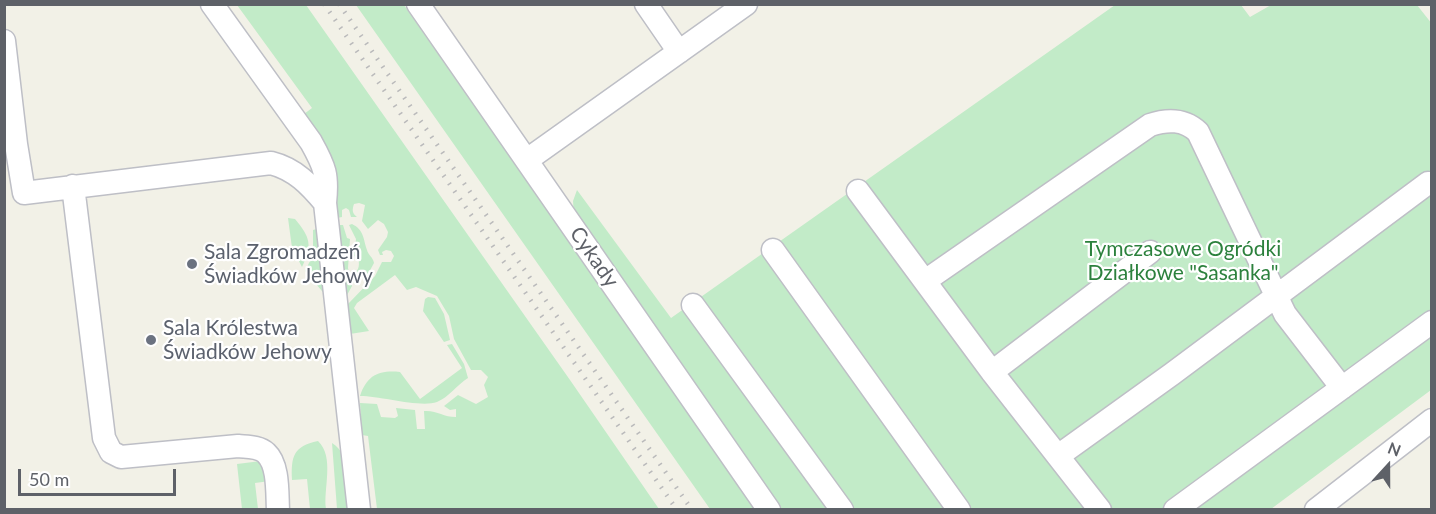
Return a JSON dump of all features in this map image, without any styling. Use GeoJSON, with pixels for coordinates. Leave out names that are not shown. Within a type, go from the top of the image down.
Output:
{"type":"FeatureCollection","features":[{"type":"Feature","properties":{"kind":"lane"},"geometry":{"type":"LineString","coordinates":[[212,4],[311,142],[324,166],[359,510]]}},
{"type":"Feature","properties":{"kind":"lane","name":"Cykady"},"geometry":{"type":"LineString","coordinates":[[418,4],[769,510]]}},
{"type":"Feature","properties":{"kind":"lane"},"geometry":{"type":"LineString","coordinates":[[646,4],[679,52]]}},
{"type":"Feature","properties":{"kind":"lane"},"geometry":{"type":"LineString","coordinates":[[527,160],[746,4]]}},
{"type":"Feature","properties":{"kind":"lane"},"geometry":{"type":"LineString","coordinates":[[4,41],[24,193],[271,163],[283,166],[298,176],[326,203]]}},
{"type":"Feature","properties":{"kind":"lane"},"geometry":{"type":"LineString","coordinates":[[925,281],[1150,125],[1177,121],[1190,124],[1198,132],[1285,314],[1342,388]]}},
{"type":"Feature","properties":{"kind":"lane"},"geometry":{"type":"LineString","coordinates":[[1058,456],[1428,183]]}},
{"type":"Feature","properties":{"kind":"lane"},"geometry":{"type":"LineString","coordinates":[[73,186],[104,438],[111,452],[121,457],[238,446],[252,447],[266,452],[273,466],[279,510]]}},
{"type":"Feature","properties":{"kind":"lane"},"geometry":{"type":"LineString","coordinates":[[858,191],[992,372],[1100,510]]}},
{"type":"Feature","properties":{"kind":"lane"},"geometry":{"type":"LineString","coordinates":[[773,250],[959,510]]}},
{"type":"Feature","properties":{"kind":"lane"},"geometry":{"type":"LineString","coordinates":[[992,372],[1150,252]]}},
{"type":"Feature","properties":{"kind":"lane"},"geometry":{"type":"LineString","coordinates":[[693,305],[842,510]]}},
{"type":"Feature","properties":{"kind":"lane"},"geometry":{"type":"LineString","coordinates":[[1174,510],[1431,322]]}},
{"type":"Feature","properties":{"kind":"lane"},"geometry":{"type":"LineString","coordinates":[[1316,510],[1431,420]]}},
{"type":"Feature","properties":{"kind":"green space"},"geometry":{"type":"Polygon","coordinates":[[[237,5],[306,5],[659,509],[377,509],[368,436],[362,435],[360,403],[377,404],[381,417],[395,418],[398,416],[396,408],[415,410],[417,429],[425,429],[424,411],[456,417],[456,409],[450,410],[444,406],[458,395],[476,404],[488,397],[484,385],[488,377],[481,370],[471,370],[454,339],[449,316],[437,296],[416,287],[407,290],[395,275],[357,303],[354,308],[369,331],[350,334],[348,304],[375,276],[382,262],[391,262],[394,256],[391,251],[386,250],[382,252],[383,255],[380,255],[378,250],[388,232],[384,224],[378,220],[368,229],[362,221],[365,205],[359,203],[354,204],[353,208],[353,213],[357,217],[351,217],[346,208],[342,210],[342,217],[337,218],[300,117],[312,108],[237,5]]]}},
{"type":"Feature","properties":{"kind":"green space"},"geometry":{"type":"Polygon","coordinates":[[[356,5],[404,5],[755,509],[710,509],[356,5]]]}},
{"type":"Feature","properties":{"kind":"green space","name":"Tymczasowe Ogródki Działkowe \"Sasanka\""},"geometry":{"type":"Polygon","coordinates":[[[1115,5],[1241,5],[1250,17],[1271,5],[1417,5],[1432,24],[1431,390],[1271,509],[781,509],[574,215],[573,201],[577,190],[671,318],[1115,5]]]}},
{"type":"Feature","properties":{"kind":"green space"},"geometry":{"type":"Polygon","coordinates":[[[288,218],[295,219],[307,236],[309,247],[302,267],[292,248],[288,218]]]}},
{"type":"Feature","properties":{"kind":"green space"},"geometry":{"type":"Polygon","coordinates":[[[352,224],[361,232],[374,263],[368,274],[357,282],[354,275],[359,263],[358,258],[354,256],[356,239],[349,225],[352,224]]]}},
{"type":"Feature","properties":{"kind":"green space"},"geometry":{"type":"Polygon","coordinates":[[[338,225],[343,225],[347,238],[350,239],[348,268],[352,286],[346,297],[338,225]]]}},
{"type":"Feature","properties":{"kind":"green space"},"geometry":{"type":"Polygon","coordinates":[[[320,228],[327,297],[305,271],[313,255],[313,230],[320,228]]]}},
{"type":"Feature","properties":{"kind":"green space"},"geometry":{"type":"Polygon","coordinates":[[[435,298],[444,314],[450,340],[444,342],[423,311],[425,299],[435,298]]]}},
{"type":"Feature","properties":{"kind":"green space"},"geometry":{"type":"Polygon","coordinates":[[[452,344],[464,364],[468,378],[441,400],[421,404],[360,396],[366,383],[375,375],[400,372],[420,399],[462,368],[447,345],[452,344]]]}},
{"type":"Feature","properties":{"kind":"green space"},"geometry":{"type":"Polygon","coordinates":[[[318,441],[323,448],[327,464],[326,509],[310,509],[307,479],[292,480],[292,465],[299,449],[318,441]]]}},
{"type":"Feature","properties":{"kind":"green space"},"geometry":{"type":"Polygon","coordinates":[[[332,443],[338,448],[346,464],[352,509],[337,509],[332,443]]]}},
{"type":"Feature","properties":{"kind":"green space"},"geometry":{"type":"Polygon","coordinates":[[[261,461],[270,481],[255,483],[258,509],[242,509],[237,464],[261,461]]]}},
{"type":"Feature","properties":{"kind":"railway"},"geometry":{"type":"LineString","coordinates":[[324,4],[677,510]]}},
{"type":"Feature","properties":{"kind":"railway"},"geometry":{"type":"LineString","coordinates":[[339,4],[692,510]]}},
{"type":"Feature","properties":{"kind":"place","name":"Sala Zgromadzeń Świadków Jehowy"},"geometry":{"type":"Point","coordinates":[192,264]}},
{"type":"Feature","properties":{"kind":"place","name":"Sala Królestwa Świadków Jehowy"},"geometry":{"type":"Point","coordinates":[151,340]}}]}
